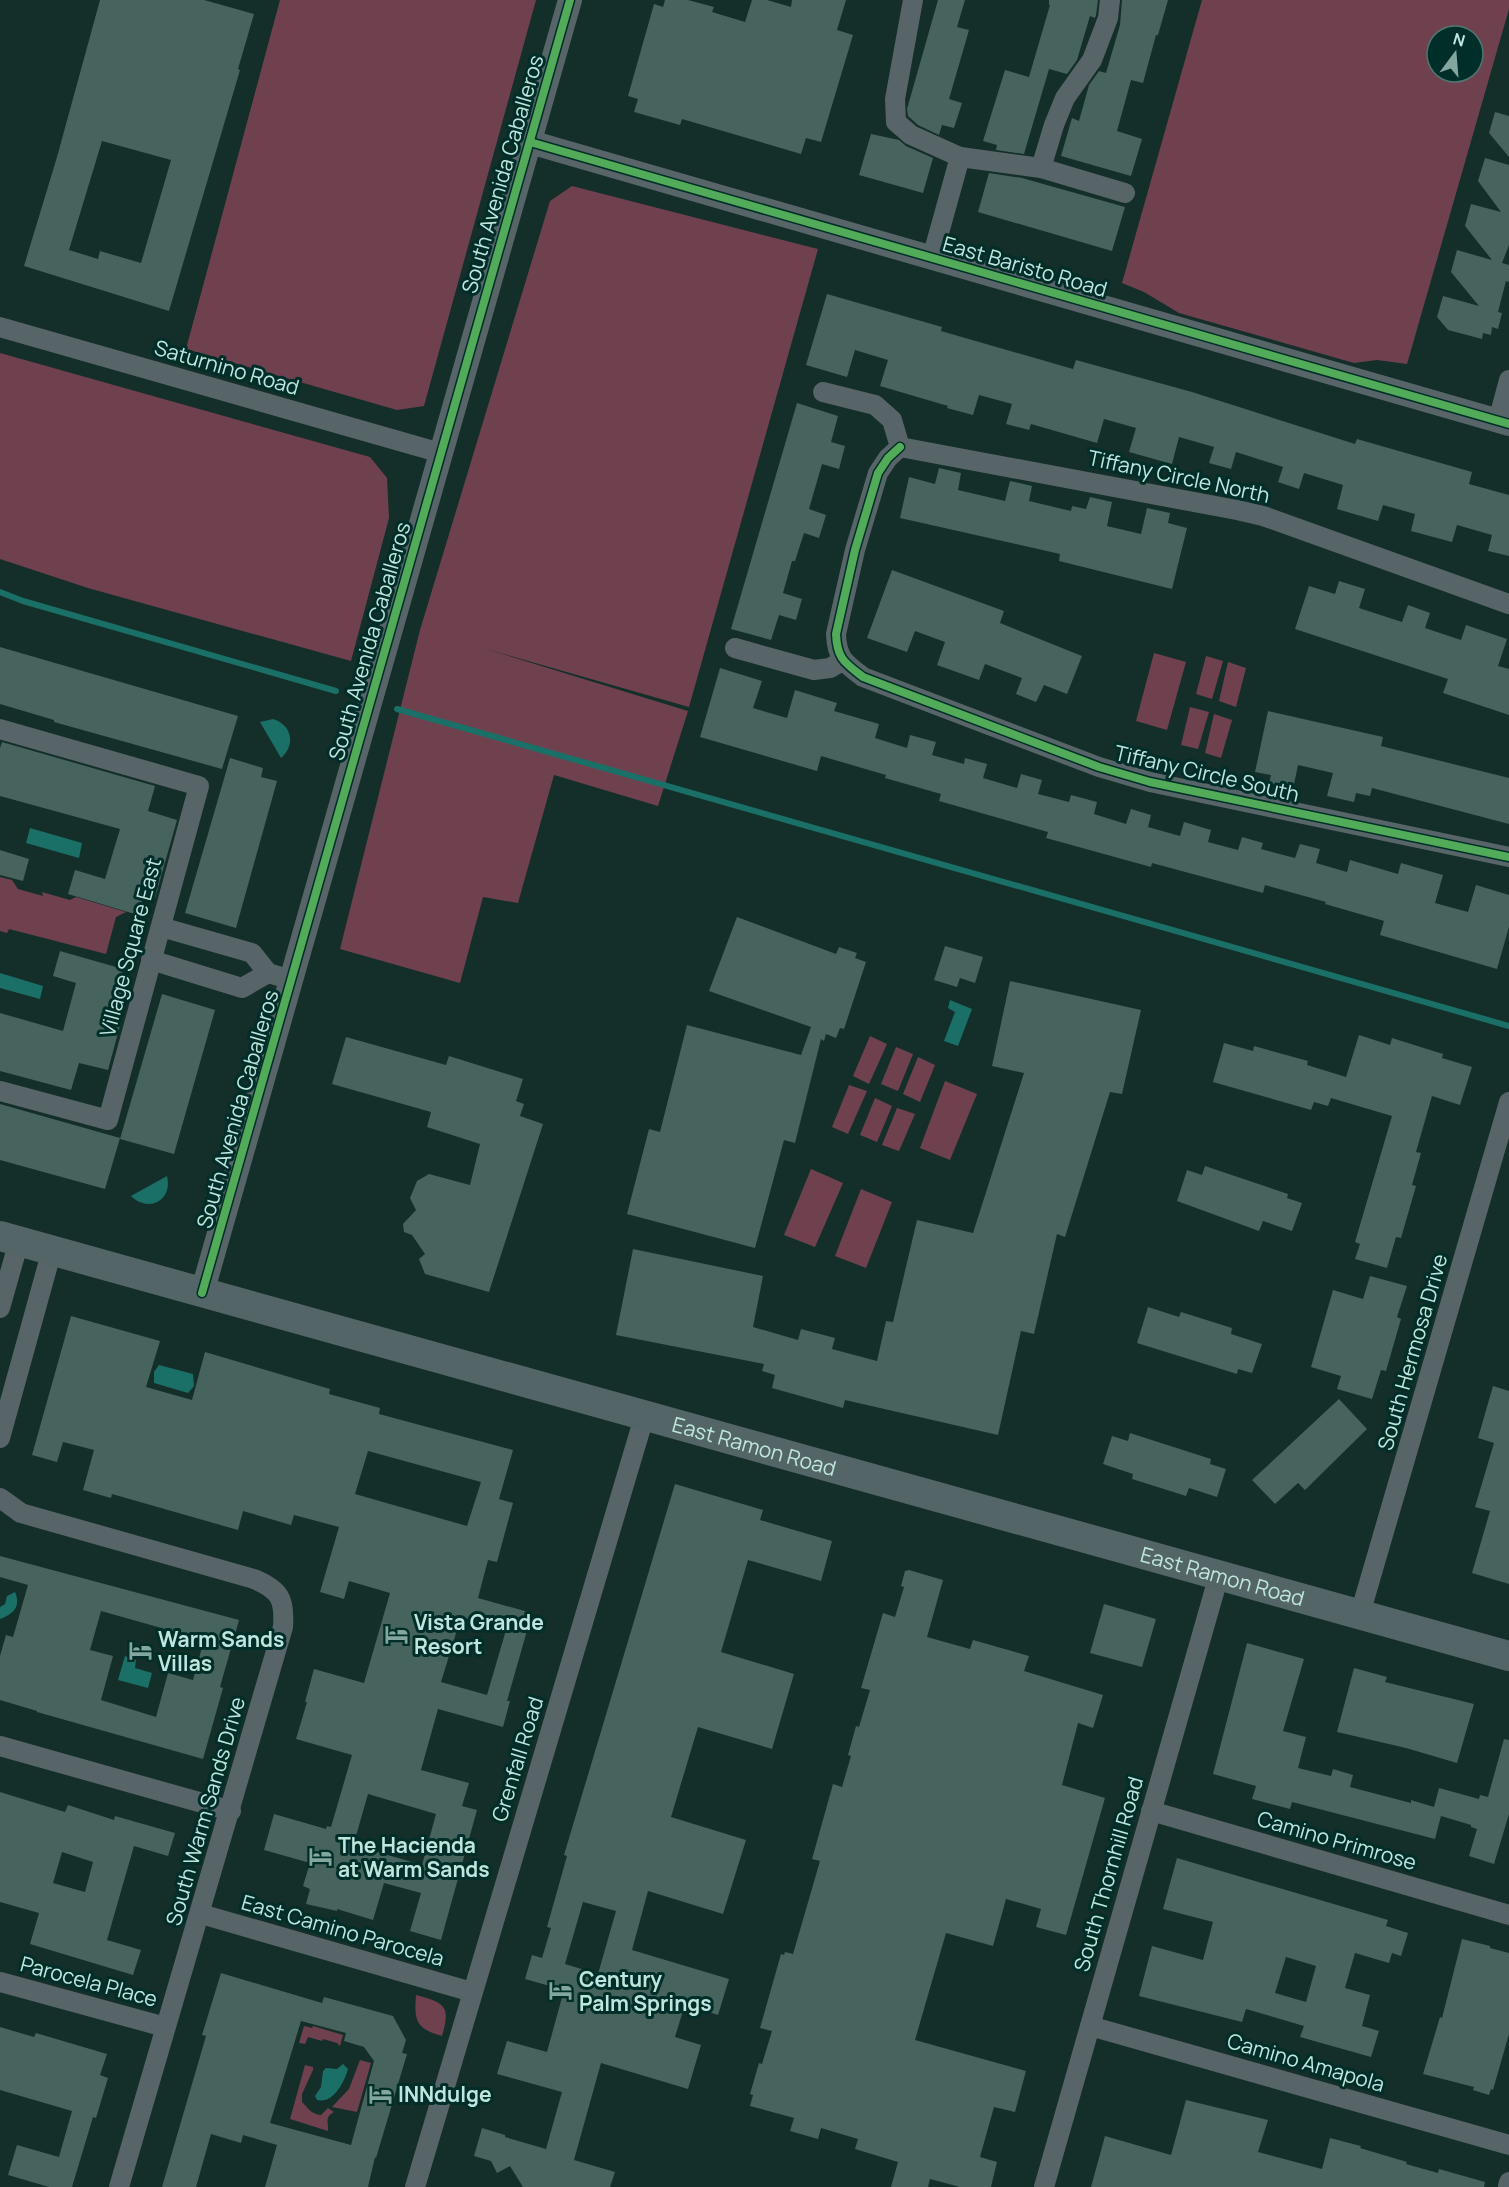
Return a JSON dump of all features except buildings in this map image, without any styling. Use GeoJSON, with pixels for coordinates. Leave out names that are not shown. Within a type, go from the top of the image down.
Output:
{"type":"FeatureCollection","features":[{"type":"Feature","properties":{"kind":"main road","name":"East Ramon Road"},"geometry":{"type":"LineString","coordinates":[[9,1238],[1509,1656]]}},
{"type":"Feature","properties":{"kind":"street","name":"South Avenida Caballeros"},"geometry":{"type":"LineString","coordinates":[[202,1293],[570,0]]}},
{"type":"Feature","properties":{"kind":"street"},"geometry":{"type":"LineString","coordinates":[[913,0],[895,99],[897,122],[910,135],[960,157],[1041,168],[1125,193]]}},
{"type":"Feature","properties":{"kind":"street"},"geometry":{"type":"LineString","coordinates":[[1041,168],[1065,98],[1092,60],[1108,18],[1110,0]]}},
{"type":"Feature","properties":{"kind":"street","name":"East Baristo Road"},"geometry":{"type":"LineString","coordinates":[[530,142],[1503,423]]}},
{"type":"Feature","properties":{"kind":"street"},"geometry":{"type":"LineString","coordinates":[[932,258],[960,157]]}},
{"type":"Feature","properties":{"kind":"street","name":"Saturnino Road"},"geometry":{"type":"LineString","coordinates":[[0,327],[441,453]]}},
{"type":"Feature","properties":{"kind":"street"},"geometry":{"type":"LineString","coordinates":[[1503,423],[1509,380]]}},
{"type":"Feature","properties":{"kind":"street"},"geometry":{"type":"LineString","coordinates":[[735,648],[814,670],[830,668],[842,660],[837,648],[836,634],[855,550],[878,473],[888,458],[900,447],[892,420],[875,405],[823,392]]}},
{"type":"Feature","properties":{"kind":"street","name":"Tiffany Circle North"},"geometry":{"type":"LineString","coordinates":[[900,447],[1237,510],[1274,520],[1509,604]]}},
{"type":"Feature","properties":{"kind":"street","name":"Tiffany Circle South"},"geometry":{"type":"LineString","coordinates":[[842,660],[863,677],[1100,767],[1150,782],[1509,857]]}},
{"type":"Feature","properties":{"kind":"street","name":"Village Square East"},"geometry":{"type":"LineString","coordinates":[[0,729],[199,786],[108,1120],[0,1091]]}},
{"type":"Feature","properties":{"kind":"street"},"geometry":{"type":"LineString","coordinates":[[160,927],[252,953],[268,973],[292,980]]}},
{"type":"Feature","properties":{"kind":"street"},"geometry":{"type":"LineString","coordinates":[[151,960],[242,988],[268,973]]}},
{"type":"Feature","properties":{"kind":"street","name":"South Hermosa Drive"},"geometry":{"type":"LineString","coordinates":[[1360,1614],[1509,1102]]}},
{"type":"Feature","properties":{"kind":"street"},"geometry":{"type":"LineString","coordinates":[[0,1308],[9,1238]]}},
{"type":"Feature","properties":{"kind":"street"},"geometry":{"type":"LineString","coordinates":[[0,1438],[52,1250]]}},
{"type":"Feature","properties":{"kind":"street","name":"Grenfall Road"},"geometry":{"type":"LineString","coordinates":[[415,2187],[645,1414]]}},
{"type":"Feature","properties":{"kind":"street","name":"South Warm Sands Drive"},"geometry":{"type":"LineString","coordinates":[[0,1498],[21,1514],[254,1578],[279,1593],[284,1612],[284,1627],[119,2187]]}},
{"type":"Feature","properties":{"kind":"street","name":"South Thornhill Road"},"geometry":{"type":"LineString","coordinates":[[1044,2187],[1219,1575]]}},
{"type":"Feature","properties":{"kind":"street"},"geometry":{"type":"LineString","coordinates":[[0,1746],[231,1811]]}},
{"type":"Feature","properties":{"kind":"street","name":"Camino Primrose"},"geometry":{"type":"LineString","coordinates":[[1151,1811],[1509,1915]]}},
{"type":"Feature","properties":{"kind":"street","name":"East Camino Parocela"},"geometry":{"type":"LineString","coordinates":[[201,1914],[472,1992]]}},
{"type":"Feature","properties":{"kind":"street","name":"Parocela Place"},"geometry":{"type":"LineString","coordinates":[[0,1982],[165,2027]]}},
{"type":"Feature","properties":{"kind":"street","name":"Camino Amapola"},"geometry":{"type":"LineString","coordinates":[[1090,2026],[1509,2145]]}},
{"type":"Feature","properties":{"kind":"street"},"geometry":{"type":"LineString","coordinates":[[1508,2187],[1509,2182]]}},
{"type":"Feature","properties":{"kind":"shaded area"},"geometry":{"type":"Polygon","coordinates":[[[280,0],[536,0],[424,406],[397,410],[186,349],[280,0]]]}},
{"type":"Feature","properties":{"kind":"shaded area"},"geometry":{"type":"Polygon","coordinates":[[[1202,0],[1509,0],[1509,9],[1407,364],[1377,360],[1354,363],[1179,313],[1144,292],[1122,283],[1202,0]]]}},
{"type":"Feature","properties":{"kind":"shaded area"},"geometry":{"type":"Polygon","coordinates":[[[572,186],[818,249],[689,707],[486,649],[688,711],[658,806],[554,775],[518,903],[483,897],[460,983],[340,949],[420,630],[550,201],[572,186]]]}},
{"type":"Feature","properties":{"kind":"shaded area"},"geometry":{"type":"Polygon","coordinates":[[[0,353],[370,457],[387,478],[389,518],[351,661],[88,588],[0,559],[0,353]]]}},
{"type":"Feature","properties":{"kind":"shaded area"},"geometry":{"type":"Polygon","coordinates":[[[1154,653],[1186,662],[1167,730],[1136,721],[1154,653]]]}},
{"type":"Feature","properties":{"kind":"shaded area"},"geometry":{"type":"Polygon","coordinates":[[[1206,656],[1223,661],[1212,699],[1196,694],[1206,656]]]}},
{"type":"Feature","properties":{"kind":"shaded area"},"geometry":{"type":"Polygon","coordinates":[[[1228,662],[1246,668],[1236,707],[1219,701],[1228,662]]]}},
{"type":"Feature","properties":{"kind":"shaded area"},"geometry":{"type":"Polygon","coordinates":[[[1190,707],[1209,712],[1198,749],[1181,745],[1190,707]]]}},
{"type":"Feature","properties":{"kind":"shaded area"},"geometry":{"type":"Polygon","coordinates":[[[1214,714],[1232,720],[1221,758],[1205,753],[1214,714]]]}},
{"type":"Feature","properties":{"kind":"shaded area"},"geometry":{"type":"Polygon","coordinates":[[[273,719],[284,726],[290,736],[289,747],[281,758],[260,722],[273,719]]]}},
{"type":"Feature","properties":{"kind":"shaded area"},"geometry":{"type":"Polygon","coordinates":[[[30,828],[82,843],[79,858],[26,843],[30,828]]]}},
{"type":"Feature","properties":{"kind":"shaded area"},"geometry":{"type":"Polygon","coordinates":[[[0,877],[12,880],[18,889],[43,896],[42,892],[70,900],[76,897],[126,912],[116,917],[106,954],[9,929],[7,933],[0,931],[0,877]]]}},
{"type":"Feature","properties":{"kind":"shaded area"},"geometry":{"type":"Polygon","coordinates":[[[0,973],[43,986],[40,999],[0,988],[0,973]]]}},
{"type":"Feature","properties":{"kind":"shaded area"},"geometry":{"type":"Polygon","coordinates":[[[950,1000],[972,1009],[958,1046],[944,1041],[955,1012],[948,1008],[950,1000]]]}},
{"type":"Feature","properties":{"kind":"shaded area"},"geometry":{"type":"Polygon","coordinates":[[[870,1036],[887,1044],[869,1084],[853,1076],[870,1036]]]}},
{"type":"Feature","properties":{"kind":"shaded area"},"geometry":{"type":"Polygon","coordinates":[[[896,1047],[913,1054],[898,1091],[881,1084],[896,1047]]]}},
{"type":"Feature","properties":{"kind":"shaded area"},"geometry":{"type":"Polygon","coordinates":[[[918,1057],[935,1065],[920,1102],[903,1094],[918,1057]]]}},
{"type":"Feature","properties":{"kind":"shaded area"},"geometry":{"type":"Polygon","coordinates":[[[945,1081],[977,1094],[950,1160],[920,1148],[945,1081]]]}},
{"type":"Feature","properties":{"kind":"shaded area"},"geometry":{"type":"Polygon","coordinates":[[[849,1085],[867,1091],[848,1134],[832,1127],[849,1085]]]}},
{"type":"Feature","properties":{"kind":"shaded area"},"geometry":{"type":"Polygon","coordinates":[[[875,1098],[892,1106],[877,1142],[860,1135],[875,1098]]]}},
{"type":"Feature","properties":{"kind":"shaded area"},"geometry":{"type":"Polygon","coordinates":[[[897,1108],[915,1114],[899,1151],[882,1145],[897,1108]]]}},
{"type":"Feature","properties":{"kind":"shaded area"},"geometry":{"type":"Polygon","coordinates":[[[811,1169],[843,1183],[815,1247],[784,1235],[811,1169]]]}},
{"type":"Feature","properties":{"kind":"shaded area"},"geometry":{"type":"Polygon","coordinates":[[[167,1176],[166,1192],[158,1202],[145,1204],[131,1196],[167,1176]]]}},
{"type":"Feature","properties":{"kind":"shaded area"},"geometry":{"type":"Polygon","coordinates":[[[861,1189],[892,1202],[866,1268],[835,1256],[861,1189]]]}},
{"type":"Feature","properties":{"kind":"shaded area"},"geometry":{"type":"Polygon","coordinates":[[[159,1365],[193,1374],[194,1386],[188,1393],[154,1383],[154,1372],[159,1365]]]}},
{"type":"Feature","properties":{"kind":"shaded area"},"geometry":{"type":"Polygon","coordinates":[[[15,1592],[17,1605],[15,1609],[0,1619],[0,1607],[5,1604],[7,1596],[15,1592]]]}},
{"type":"Feature","properties":{"kind":"shaded area"},"geometry":{"type":"Polygon","coordinates":[[[125,1656],[136,1660],[135,1668],[152,1673],[148,1688],[118,1680],[125,1656]]]}},
{"type":"Feature","properties":{"kind":"shaded area"},"geometry":{"type":"Polygon","coordinates":[[[416,1995],[434,2001],[443,2007],[446,2018],[442,2036],[427,2030],[418,2023],[416,1995]]]}},
{"type":"Feature","properties":{"kind":"shaded area"},"geometry":{"type":"Polygon","coordinates":[[[304,2026],[312,2028],[313,2026],[343,2035],[340,2046],[323,2039],[322,2041],[308,2037],[305,2044],[299,2043],[304,2026]]]}},
{"type":"Feature","properties":{"kind":"shaded area"},"geometry":{"type":"Polygon","coordinates":[[[360,2060],[371,2063],[357,2112],[332,2107],[349,2089],[360,2060]]]}},
{"type":"Feature","properties":{"kind":"shaded area"},"geometry":{"type":"Polygon","coordinates":[[[343,2064],[348,2069],[337,2091],[328,2099],[317,2100],[315,2096],[321,2087],[323,2071],[326,2068],[337,2069],[343,2064]]]}},
{"type":"Feature","properties":{"kind":"shaded area"},"geometry":{"type":"Polygon","coordinates":[[[305,2065],[313,2067],[313,2070],[302,2094],[302,2102],[315,2114],[321,2115],[328,2108],[334,2112],[328,2118],[328,2131],[290,2119],[305,2065]]]}},
{"type":"Feature","properties":{"kind":"waterway"},"geometry":{"type":"LineString","coordinates":[[0,592],[23,601],[336,691]]}},
{"type":"Feature","properties":{"kind":"waterway"},"geometry":{"type":"LineString","coordinates":[[397,709],[1509,1026]]}},
{"type":"Feature","properties":{"kind":"cycle path"},"geometry":{"type":"LineString","coordinates":[[202,1293],[570,0]]}},
{"type":"Feature","properties":{"kind":"cycle path"},"geometry":{"type":"LineString","coordinates":[[530,142],[1509,424]]}},
{"type":"Feature","properties":{"kind":"cycle path"},"geometry":{"type":"LineString","coordinates":[[900,447],[888,458],[878,473],[855,550],[836,634],[838,649],[843,660],[863,677],[1099,767],[1150,782],[1509,857]]}},
{"type":"Feature","properties":{"kind":"place","name":"Vista Grande Resort"},"geometry":{"type":"Point","coordinates":[396,1634]}},
{"type":"Feature","properties":{"kind":"place","name":"Warm Sands Villas"},"geometry":{"type":"Point","coordinates":[140,1651]}},
{"type":"Feature","properties":{"kind":"place","name":"The Hacienda at Warm Sands"},"geometry":{"type":"Point","coordinates":[320,1857]}},
{"type":"Feature","properties":{"kind":"place","name":"Century Palm Springs"},"geometry":{"type":"Point","coordinates":[561,1991]}},
{"type":"Feature","properties":{"kind":"place","name":"INNdulge"},"geometry":{"type":"Point","coordinates":[380,2094]}}]}
